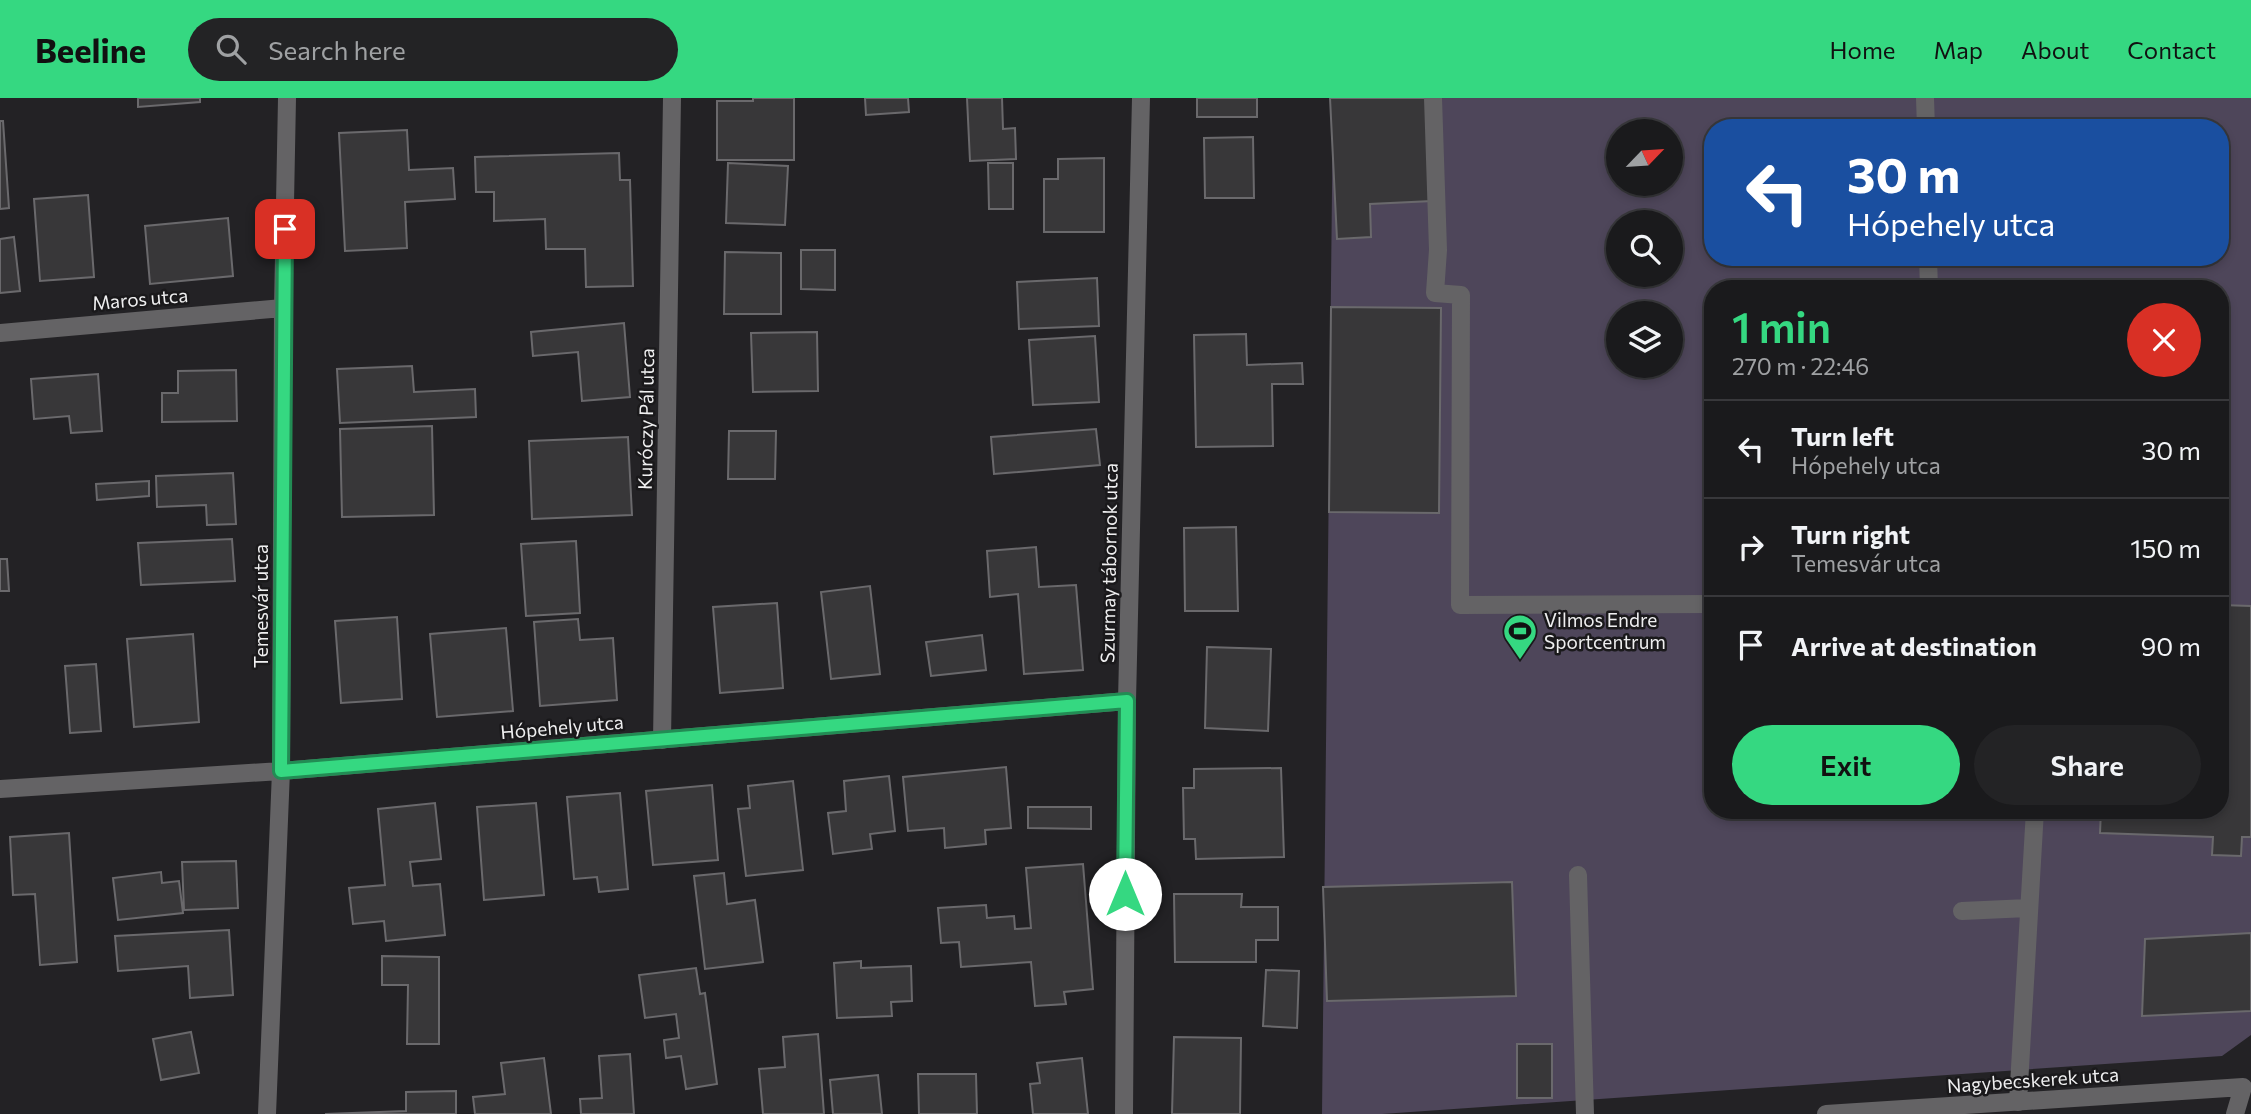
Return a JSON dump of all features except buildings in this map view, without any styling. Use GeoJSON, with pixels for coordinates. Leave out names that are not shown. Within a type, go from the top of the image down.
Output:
{"type":"FeatureCollection","features":[{"type":"Feature","properties":{"kind":"street","name":"Temesvár utca"},"geometry":{"type":"LineString","coordinates":[[267,1114],[281,771],[283,308],[287,98]]}},
{"type":"Feature","properties":{"kind":"street","name":"Kuróczy Pál utca"},"geometry":{"type":"LineString","coordinates":[[662,740],[672,98]]}},
{"type":"Feature","properties":{"kind":"street","name":"Szurmay tábornok utca"},"geometry":{"type":"LineString","coordinates":[[1124,1114],[1127,701],[1141,98]]}},
{"type":"Feature","properties":{"kind":"street"},"geometry":{"type":"LineString","coordinates":[[1433,98],[1438,250],[1435,293],[1461,295],[1460,605],[1704,604]]}},
{"type":"Feature","properties":{"kind":"street"},"geometry":{"type":"LineString","coordinates":[[1925,98],[1926,119]]}},
{"type":"Feature","properties":{"kind":"street","name":"Maros utca"},"geometry":{"type":"LineString","coordinates":[[0,333],[283,308]]}},
{"type":"Feature","properties":{"kind":"street","name":"Hópehely utca"},"geometry":{"type":"LineString","coordinates":[[0,789],[281,771],[1127,701]]}},
{"type":"Feature","properties":{"kind":"street"},"geometry":{"type":"LineString","coordinates":[[2018,1102],[2034,819]]}},
{"type":"Feature","properties":{"kind":"street"},"geometry":{"type":"LineString","coordinates":[[1578,875],[1585,1114]]}},
{"type":"Feature","properties":{"kind":"street"},"geometry":{"type":"LineString","coordinates":[[1962,911],[2028,908]]}},
{"type":"Feature","properties":{"kind":"street","name":"Nagybecskerek utca"},"geometry":{"type":"LineString","coordinates":[[1825,1114],[2243,1087],[2235,1114]]}},
{"type":"Feature","properties":{"kind":"shaded area","name":"Vilmos Endre Sportcentrum"},"geometry":{"type":"Polygon","coordinates":[[[1333,98],[2251,98],[2251,1035],[2222,1056],[1382,1114],[1322,1114],[1333,98]]]}},
{"type":"Feature","properties":{"kind":"place","name":"Vilmos Endre Sportcentrum"},"geometry":{"type":"Point","coordinates":[1520,661]}},
{"type":"Feature","properties":{"kind":"route"},"geometry":{"type":"LineString","coordinates":[[285,229],[281,771],[1127,701],[1125,894]]}}]}
